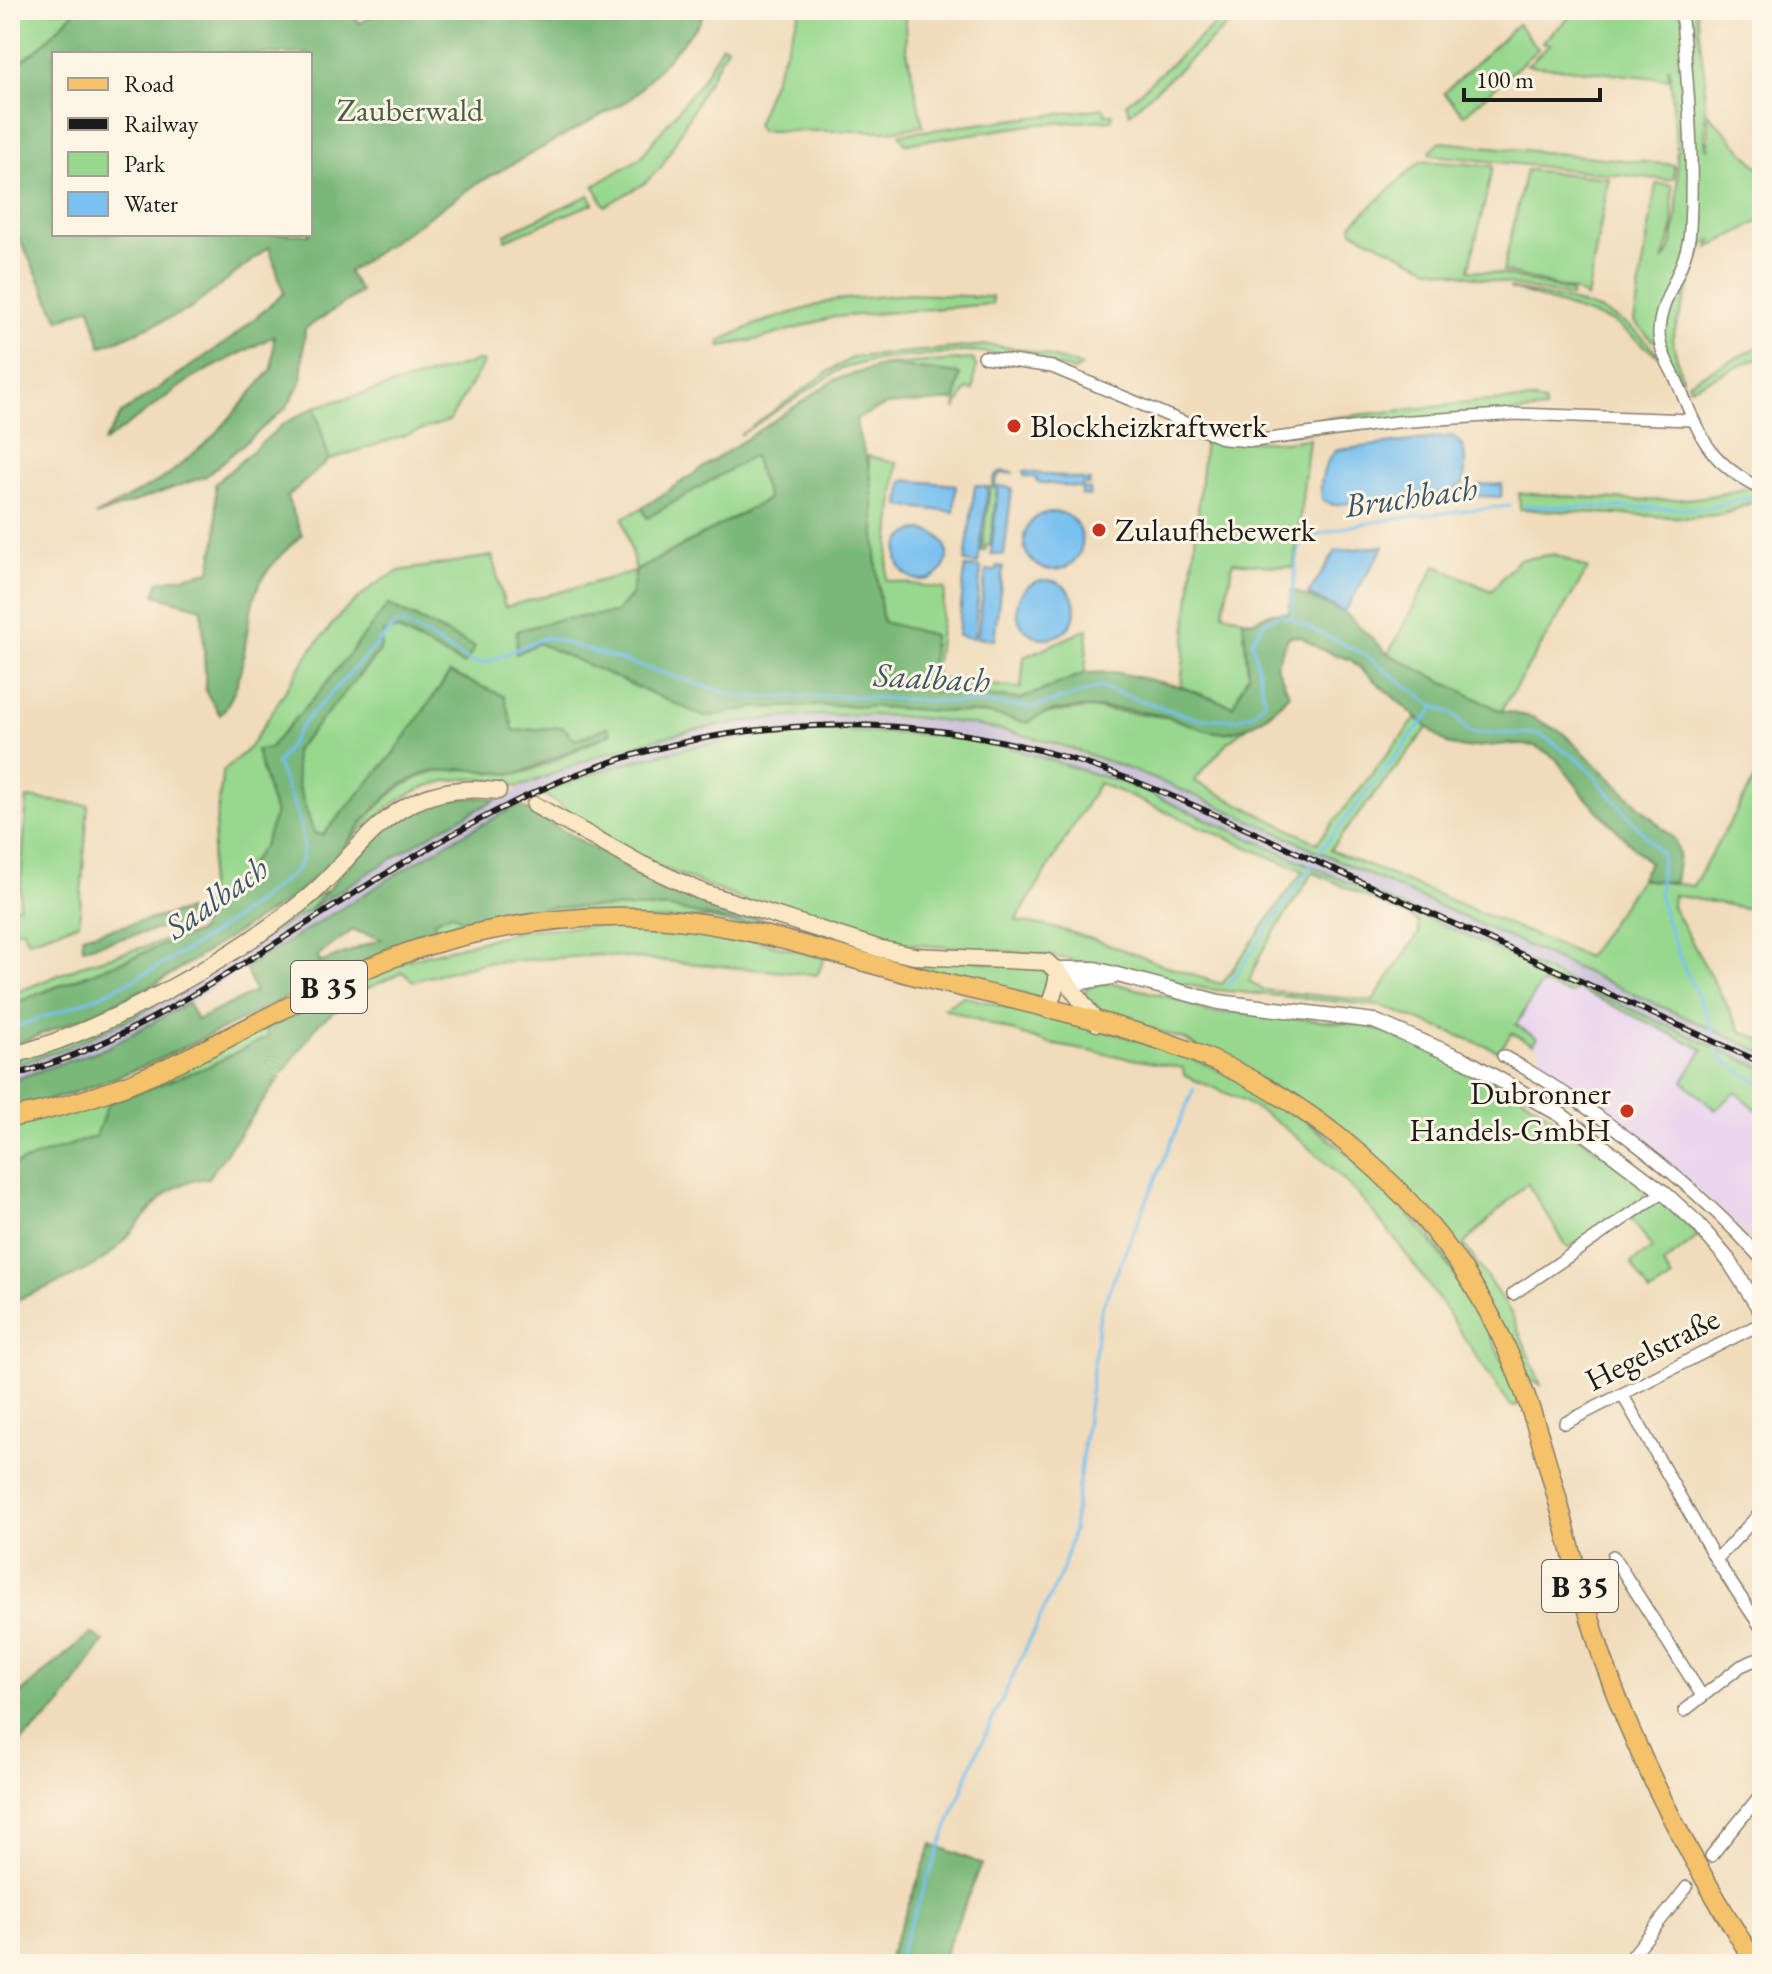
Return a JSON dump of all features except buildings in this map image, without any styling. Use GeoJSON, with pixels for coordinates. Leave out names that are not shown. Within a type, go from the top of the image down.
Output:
{"type":"FeatureCollection","features":[{"type":"Feature","properties":{"kind":"main road"},"geometry":{"type":"LineString","coordinates":[[10,1056],[97,1026],[162,992],[232,949],[306,899],[389,816],[412,803],[455,790],[498,791]]}},
{"type":"Feature","properties":{"kind":"main road"},"geometry":{"type":"LineString","coordinates":[[535,805],[641,864],[702,892],[853,940],[914,956],[1040,960],[1057,969],[1097,1023]]}},
{"type":"Feature","properties":{"kind":"main road","name":"B 35"},"geometry":{"type":"LineString","coordinates":[[10,1118],[72,1103],[146,1077],[353,974],[407,953],[461,936],[570,918],[663,918],[725,928],[1056,1012],[1196,1053],[1281,1098],[1373,1168],[1414,1207],[1456,1260],[1488,1311],[1540,1427],[1577,1574],[1627,1723],[1684,1842],[1756,1964]]}},
{"type":"Feature","properties":{"kind":"main road"},"geometry":{"type":"LineString","coordinates":[[1056,1012],[1057,969]]}},
{"type":"Feature","properties":{"kind":"main road"},"geometry":{"type":"LineString","coordinates":[[1056,1012],[1069,984]]}},
{"type":"Feature","properties":{"kind":"street"},"geometry":{"type":"LineString","coordinates":[[1681,10],[1691,116],[1689,252],[1666,303],[1659,333],[1665,358],[1698,435],[1722,465],[1762,490]]}},
{"type":"Feature","properties":{"kind":"street"},"geometry":{"type":"LineString","coordinates":[[984,357],[1052,367],[1166,418],[1224,439],[1254,441],[1396,422],[1516,414],[1692,420]]}},
{"type":"Feature","properties":{"kind":"street"},"geometry":{"type":"LineString","coordinates":[[1057,969],[1095,969],[1219,1002],[1374,1021],[1497,1076],[1594,1138],[1663,1192],[1698,1224],[1729,1261],[1762,1313]]}},
{"type":"Feature","properties":{"kind":"street"},"geometry":{"type":"LineString","coordinates":[[1069,984],[1121,976]]}},
{"type":"Feature","properties":{"kind":"street"},"geometry":{"type":"LineString","coordinates":[[1503,1056],[1637,1147],[1715,1209],[1762,1260]]}},
{"type":"Feature","properties":{"kind":"street"},"geometry":{"type":"LineString","coordinates":[[1513,1294],[1663,1192]]}},
{"type":"Feature","properties":{"kind":"street","name":"Hegelstraße"},"geometry":{"type":"LineString","coordinates":[[1565,1423],[1762,1323]]}},
{"type":"Feature","properties":{"kind":"street"},"geometry":{"type":"LineString","coordinates":[[1622,1394],[1716,1560],[1762,1629]]}},
{"type":"Feature","properties":{"kind":"street"},"geometry":{"type":"LineString","coordinates":[[1716,1560],[1762,1511]]}},
{"type":"Feature","properties":{"kind":"street"},"geometry":{"type":"LineString","coordinates":[[1613,1556],[1702,1696]]}},
{"type":"Feature","properties":{"kind":"street"},"geometry":{"type":"LineString","coordinates":[[1684,1711],[1741,1666],[1762,1657]]}},
{"type":"Feature","properties":{"kind":"street"},"geometry":{"type":"LineString","coordinates":[[1711,1856],[1762,1793]]}},
{"type":"Feature","properties":{"kind":"street"},"geometry":{"type":"LineString","coordinates":[[1626,1964],[1687,1887]]}},
{"type":"Feature","properties":{"kind":"shaded area"},"geometry":{"type":"Polygon","coordinates":[[[810,715],[941,720],[1008,732],[1138,772],[1234,811],[1762,1052],[1762,1068],[1133,786],[1005,746],[939,735],[811,730],[680,748],[557,787],[497,815],[388,878],[174,1012],[106,1048],[10,1081],[10,1066],[101,1034],[237,955],[442,828],[550,774],[676,734],[749,721],[810,715]]]}},
{"type":"Feature","properties":{"kind":"shaded area"},"geometry":{"type":"Polygon","coordinates":[[[1541,983],[1570,994],[1577,989],[1703,1049],[1683,1082],[1736,1091],[1762,1114],[1762,1251],[1718,1206],[1676,1171],[1535,1070],[1534,1063],[1542,1050],[1533,1044],[1536,1038],[1515,1026],[1541,983]]]}},
{"type":"Feature","properties":{"kind":"green space"},"geometry":{"type":"Polygon","coordinates":[[[18,10],[75,11],[37,50],[10,69],[10,16],[18,10]]]}},
{"type":"Feature","properties":{"kind":"green space","name":"Zauberwald"},"geometry":{"type":"Polygon","coordinates":[[[76,10],[345,10],[360,23],[382,10],[704,10],[699,24],[631,99],[478,183],[348,272],[361,292],[305,329],[301,382],[286,408],[206,476],[95,516],[167,476],[214,436],[272,369],[274,336],[192,378],[103,443],[122,413],[232,338],[284,293],[269,247],[189,310],[101,347],[90,307],[59,320],[10,219],[10,69],[37,50],[76,10]]]}},
{"type":"Feature","properties":{"kind":"green space"},"geometry":{"type":"Polygon","coordinates":[[[801,10],[905,10],[906,46],[923,126],[888,131],[760,131],[756,125],[801,10]]]}},
{"type":"Feature","properties":{"kind":"green space"},"geometry":{"type":"Polygon","coordinates":[[[1231,10],[1245,10],[1130,113],[1126,104],[1231,10]]]}},
{"type":"Feature","properties":{"kind":"green space"},"geometry":{"type":"Polygon","coordinates":[[[1578,10],[1696,10],[1705,80],[1705,146],[1708,149],[1708,113],[1762,171],[1762,220],[1709,248],[1712,240],[1703,245],[1672,339],[1682,378],[1679,379],[1664,344],[1653,341],[1634,322],[1656,184],[1672,185],[1673,230],[1663,261],[1671,247],[1675,225],[1677,169],[1669,66],[1668,79],[1527,65],[1550,44],[1542,42],[1578,10]]]}},
{"type":"Feature","properties":{"kind":"green space"},"geometry":{"type":"Polygon","coordinates":[[[1518,24],[1538,49],[1464,115],[1444,93],[1518,24]]]}},
{"type":"Feature","properties":{"kind":"green space"},"geometry":{"type":"Polygon","coordinates":[[[722,45],[727,47],[662,166],[645,183],[605,206],[594,186],[640,158],[702,80],[722,45]]]}},
{"type":"Feature","properties":{"kind":"green space"},"geometry":{"type":"Polygon","coordinates":[[[1104,108],[1105,114],[1113,114],[1111,120],[1038,124],[905,144],[899,134],[1104,108]]]}},
{"type":"Feature","properties":{"kind":"green space"},"geometry":{"type":"Polygon","coordinates":[[[1440,142],[1674,165],[1674,177],[1669,180],[1432,155],[1430,151],[1440,142]]]}},
{"type":"Feature","properties":{"kind":"green space"},"geometry":{"type":"Polygon","coordinates":[[[1421,161],[1493,166],[1469,270],[1502,274],[1572,292],[1571,297],[1427,267],[1353,231],[1352,224],[1421,161]]]}},
{"type":"Feature","properties":{"kind":"green space"},"geometry":{"type":"Polygon","coordinates":[[[1526,170],[1609,178],[1587,298],[1575,291],[1503,271],[1526,170]]]}},
{"type":"Feature","properties":{"kind":"green space"},"geometry":{"type":"Polygon","coordinates":[[[589,195],[594,203],[505,240],[505,234],[589,195]]]}},
{"type":"Feature","properties":{"kind":"green space"},"geometry":{"type":"Polygon","coordinates":[[[1509,288],[1574,302],[1612,316],[1630,327],[1662,359],[1613,322],[1509,288]]]}},
{"type":"Feature","properties":{"kind":"green space"},"geometry":{"type":"Polygon","coordinates":[[[910,294],[992,297],[992,304],[834,317],[760,339],[721,346],[720,341],[756,324],[834,300],[910,294]]]}},
{"type":"Feature","properties":{"kind":"green space"},"geometry":{"type":"Polygon","coordinates":[[[988,345],[1023,349],[1082,366],[1075,371],[1023,357],[973,351],[875,360],[841,369],[740,435],[829,371],[854,357],[988,345]]]}},
{"type":"Feature","properties":{"kind":"green space"},"geometry":{"type":"Polygon","coordinates":[[[1762,345],[1762,356],[1690,388],[1688,382],[1762,345]]]}},
{"type":"Feature","properties":{"kind":"green space"},"geometry":{"type":"Polygon","coordinates":[[[973,359],[976,366],[973,390],[967,389],[955,409],[960,374],[884,365],[973,359]]]}},
{"type":"Feature","properties":{"kind":"green space"},"geometry":{"type":"Polygon","coordinates":[[[478,361],[484,362],[449,421],[329,460],[315,407],[478,361]]]}},
{"type":"Feature","properties":{"kind":"green space"},"geometry":{"type":"Polygon","coordinates":[[[884,365],[960,374],[955,400],[886,405],[856,419],[871,479],[883,622],[933,635],[931,692],[1021,699],[1085,673],[1115,672],[1181,687],[1233,706],[1248,674],[1243,619],[1254,621],[1270,613],[1289,613],[1292,590],[1344,612],[1388,654],[1501,711],[1532,717],[1563,733],[1675,840],[1679,854],[1675,883],[1640,879],[1649,863],[1587,799],[1555,758],[1536,746],[1507,744],[1464,748],[1447,744],[1351,660],[1320,649],[1301,637],[1289,636],[1276,665],[1289,694],[1254,724],[1220,732],[1153,714],[1094,708],[1055,711],[1028,723],[989,714],[844,705],[751,708],[705,717],[538,643],[516,654],[517,631],[556,620],[615,613],[631,596],[636,571],[768,499],[753,456],[647,518],[642,508],[836,379],[884,365]]]}},
{"type":"Feature","properties":{"kind":"green space"},"geometry":{"type":"Polygon","coordinates":[[[1536,400],[1545,404],[1545,410],[1288,434],[1312,420],[1486,401],[1536,400]]]}},
{"type":"Feature","properties":{"kind":"green space"},"geometry":{"type":"Polygon","coordinates":[[[315,407],[329,460],[287,497],[302,535],[276,561],[260,583],[251,608],[241,671],[230,701],[220,715],[206,692],[202,608],[155,595],[158,582],[210,571],[217,534],[215,484],[283,424],[315,407]]]}},
{"type":"Feature","properties":{"kind":"green space"},"geometry":{"type":"Polygon","coordinates":[[[1205,438],[1284,442],[1309,439],[1294,568],[1233,562],[1223,613],[1243,619],[1248,674],[1234,706],[1181,687],[1205,438]]]}},
{"type":"Feature","properties":{"kind":"green space"},"geometry":{"type":"Polygon","coordinates":[[[753,456],[768,499],[636,571],[623,518],[642,508],[648,517],[753,456]]]}},
{"type":"Feature","properties":{"kind":"green space"},"geometry":{"type":"Polygon","coordinates":[[[868,456],[897,463],[886,580],[945,589],[934,679],[1021,688],[1024,657],[1088,629],[1085,673],[1021,699],[931,692],[933,635],[883,622],[868,456]]]}},
{"type":"Feature","properties":{"kind":"green space"},"geometry":{"type":"Polygon","coordinates":[[[990,487],[997,488],[990,546],[986,545],[985,551],[982,551],[990,487]]]}},
{"type":"Feature","properties":{"kind":"green space"},"geometry":{"type":"Polygon","coordinates":[[[1749,487],[1762,494],[1762,498],[1724,514],[1691,518],[1520,509],[1519,493],[1664,500],[1721,494],[1749,487]]]}},
{"type":"Feature","properties":{"kind":"green space"},"geometry":{"type":"Polygon","coordinates":[[[1555,554],[1588,569],[1501,711],[1388,654],[1436,565],[1491,591],[1518,560],[1555,554]]]}},
{"type":"Feature","properties":{"kind":"green space"},"geometry":{"type":"Polygon","coordinates":[[[492,556],[505,607],[636,571],[631,596],[615,613],[556,620],[517,631],[517,653],[538,643],[705,717],[751,708],[844,705],[989,714],[1028,723],[1036,715],[1087,708],[1166,717],[1224,733],[1249,726],[1230,740],[1194,781],[1317,843],[1416,718],[1429,726],[1330,850],[1587,957],[1640,879],[1693,886],[1762,767],[1762,911],[1673,895],[1672,906],[1741,1031],[1762,1040],[1762,1052],[1182,790],[1078,751],[963,723],[904,717],[785,717],[668,736],[600,756],[520,786],[486,780],[440,782],[404,797],[388,808],[344,848],[381,804],[410,782],[427,774],[466,769],[503,774],[524,772],[611,733],[608,727],[575,740],[562,727],[514,731],[450,673],[394,753],[323,835],[314,833],[298,786],[293,752],[383,633],[396,629],[417,641],[474,647],[389,605],[319,693],[269,748],[274,788],[273,826],[249,865],[205,907],[223,771],[250,747],[311,650],[341,614],[374,585],[399,571],[492,556]]]}},
{"type":"Feature","properties":{"kind":"green space"},"geometry":{"type":"Polygon","coordinates":[[[388,605],[475,647],[464,665],[396,629],[383,633],[380,651],[294,752],[298,786],[314,833],[323,835],[394,753],[450,673],[504,696],[514,731],[563,727],[575,740],[608,727],[611,733],[518,774],[463,769],[425,773],[397,787],[361,824],[334,860],[293,897],[157,983],[99,1011],[17,1044],[10,1026],[10,1005],[200,931],[205,907],[240,876],[263,847],[275,815],[256,750],[269,748],[319,692],[388,605]]]}},
{"type":"Feature","properties":{"kind":"green space"},"geometry":{"type":"Polygon","coordinates":[[[811,730],[939,735],[1005,746],[1133,786],[1762,1068],[1762,1114],[1736,1092],[1715,1110],[1683,1081],[1703,1049],[1578,989],[1570,994],[1541,984],[1516,1025],[1537,1038],[1533,1044],[1512,1033],[1499,1051],[1381,1006],[1207,989],[1048,955],[907,944],[845,927],[845,932],[750,903],[643,860],[543,794],[575,780],[641,759],[708,744],[811,730]],[[1099,783],[1016,921],[1069,932],[1222,984],[1303,871],[1099,783]],[[1313,872],[1261,953],[1249,981],[1263,990],[1373,1001],[1419,933],[1418,921],[1313,872]]]}},
{"type":"Feature","properties":{"kind":"green space"},"geometry":{"type":"Polygon","coordinates":[[[478,797],[498,799],[442,828],[310,909],[363,849],[399,819],[420,808],[478,797]]]}},
{"type":"Feature","properties":{"kind":"green space"},"geometry":{"type":"Polygon","coordinates":[[[27,798],[88,805],[79,923],[27,941],[23,929],[10,930],[10,907],[19,907],[27,798]]]}},
{"type":"Feature","properties":{"kind":"green space"},"geometry":{"type":"Polygon","coordinates":[[[519,805],[626,867],[687,896],[826,942],[671,908],[553,907],[462,920],[452,913],[433,921],[438,934],[330,976],[174,1052],[67,1095],[10,1110],[10,1081],[106,1048],[188,1003],[197,1020],[255,992],[245,968],[450,841],[519,805]],[[353,930],[318,955],[320,963],[381,939],[353,930]]]}},
{"type":"Feature","properties":{"kind":"green space"},"geometry":{"type":"Polygon","coordinates":[[[324,891],[324,895],[310,909],[166,999],[90,1038],[10,1066],[10,1061],[99,1030],[324,891]]]}},
{"type":"Feature","properties":{"kind":"green space"},"geometry":{"type":"Polygon","coordinates":[[[688,894],[828,940],[1043,970],[1051,979],[1044,996],[1039,998],[706,918],[467,926],[438,934],[433,921],[452,913],[462,920],[553,907],[671,908],[811,937],[688,894]]]}},
{"type":"Feature","properties":{"kind":"green space"},"geometry":{"type":"Polygon","coordinates":[[[188,910],[184,923],[83,948],[82,936],[188,910]]]}},
{"type":"Feature","properties":{"kind":"green space"},"geometry":{"type":"Polygon","coordinates":[[[642,923],[715,930],[825,958],[817,975],[600,955],[482,963],[413,981],[403,972],[366,989],[362,978],[403,961],[524,930],[642,923]]]}},
{"type":"Feature","properties":{"kind":"green space"},"geometry":{"type":"Polygon","coordinates":[[[175,938],[10,1005],[10,995],[88,963],[175,938]]]}},
{"type":"Feature","properties":{"kind":"green space"},"geometry":{"type":"Polygon","coordinates":[[[362,978],[366,989],[319,1023],[208,1178],[190,1181],[163,1197],[118,1247],[94,1265],[10,1303],[10,1166],[96,1136],[108,1103],[207,1067],[268,1037],[265,1028],[362,978]]]}},
{"type":"Feature","properties":{"kind":"green space"},"geometry":{"type":"Polygon","coordinates":[[[1113,983],[1188,1002],[1208,1013],[1238,1012],[1369,1026],[1424,1045],[1521,1095],[1640,1181],[1646,1198],[1568,1248],[1527,1183],[1464,1244],[1511,1313],[1541,1385],[1528,1379],[1387,1173],[1186,1040],[1103,1013],[1083,994],[1087,987],[1113,983]]]}},
{"type":"Feature","properties":{"kind":"green space"},"geometry":{"type":"Polygon","coordinates":[[[963,996],[1129,1037],[1214,1068],[1272,1099],[1326,1137],[1376,1180],[1420,1229],[1459,1283],[1492,1340],[1519,1401],[1517,1406],[1512,1407],[1498,1388],[1389,1232],[1326,1162],[1290,1132],[1250,1105],[1184,1075],[1183,1068],[1050,1044],[943,1008],[963,996]]]}},
{"type":"Feature","properties":{"kind":"green space"},"geometry":{"type":"Polygon","coordinates":[[[265,1028],[269,1037],[207,1067],[96,1136],[10,1166],[10,1124],[265,1028]]]}},
{"type":"Feature","properties":{"kind":"green space"},"geometry":{"type":"Polygon","coordinates":[[[1659,1199],[1699,1236],[1663,1264],[1672,1279],[1650,1293],[1631,1263],[1652,1248],[1631,1218],[1659,1199]]]}},
{"type":"Feature","properties":{"kind":"green space"},"geometry":{"type":"Polygon","coordinates":[[[91,1633],[104,1641],[59,1707],[10,1752],[10,1702],[91,1633]]]}},
{"type":"Feature","properties":{"kind":"green space"},"geometry":{"type":"Polygon","coordinates":[[[932,1844],[982,1864],[940,1964],[886,1964],[932,1844]]]}},
{"type":"Feature","properties":{"kind":"water"},"geometry":{"type":"Polygon","coordinates":[[[1453,436],[1462,445],[1465,462],[1464,482],[1453,491],[1332,505],[1323,500],[1323,473],[1337,450],[1453,436]]]}},
{"type":"Feature","properties":{"kind":"water"},"geometry":{"type":"Polygon","coordinates":[[[1001,471],[1014,473],[999,474],[994,485],[1012,488],[1004,555],[991,554],[998,489],[992,487],[994,477],[1001,471]]]}},
{"type":"Feature","properties":{"kind":"water"},"geometry":{"type":"Polygon","coordinates":[[[1024,471],[1090,481],[1082,488],[1036,482],[1037,478],[1024,476],[1024,471]]]}},
{"type":"Feature","properties":{"kind":"water"},"geometry":{"type":"Polygon","coordinates":[[[903,480],[956,485],[954,512],[900,506],[903,480]]]}},
{"type":"Feature","properties":{"kind":"water"},"geometry":{"type":"Polygon","coordinates":[[[1502,484],[1501,497],[1477,496],[1478,485],[1502,484]]]}},
{"type":"Feature","properties":{"kind":"water"},"geometry":{"type":"Polygon","coordinates":[[[975,485],[988,487],[978,564],[965,562],[975,485]]]}},
{"type":"Feature","properties":{"kind":"water"},"geometry":{"type":"Polygon","coordinates":[[[1082,488],[1090,490],[1089,496],[1081,495],[1082,488]]]}},
{"type":"Feature","properties":{"kind":"water"},"geometry":{"type":"Polygon","coordinates":[[[1053,512],[1074,520],[1082,541],[1074,562],[1053,570],[1032,562],[1024,541],[1032,520],[1053,512]]]}},
{"type":"Feature","properties":{"kind":"water"},"geometry":{"type":"Polygon","coordinates":[[[922,530],[940,537],[947,555],[940,573],[922,580],[904,573],[897,555],[904,537],[922,530]]]}},
{"type":"Feature","properties":{"kind":"water"},"geometry":{"type":"Polygon","coordinates":[[[1384,546],[1344,612],[1308,594],[1336,551],[1384,546]]]}},
{"type":"Feature","properties":{"kind":"water"},"geometry":{"type":"Polygon","coordinates":[[[997,566],[1003,567],[994,640],[977,638],[986,570],[996,571],[997,566]]]}},
{"type":"Feature","properties":{"kind":"water"},"geometry":{"type":"Polygon","coordinates":[[[965,567],[981,568],[974,638],[958,636],[965,567]]]}},
{"type":"Feature","properties":{"kind":"water"},"geometry":{"type":"Polygon","coordinates":[[[1046,580],[1067,588],[1075,609],[1067,630],[1046,638],[1025,630],[1017,609],[1025,588],[1046,580]]]}},
{"type":"Feature","properties":{"kind":"waterway","name":"Bruchbach"},"geometry":{"type":"LineString","coordinates":[[1525,506],[1705,509],[1754,496]]}},
{"type":"Feature","properties":{"kind":"waterway","name":"Bruchbach"},"geometry":{"type":"LineString","coordinates":[[1291,617],[1299,551],[1301,545],[1313,537],[1365,524],[1510,506]]}},
{"type":"Feature","properties":{"kind":"waterway","name":"Saalbach"},"geometry":{"type":"LineString","coordinates":[[10,1028],[79,1004],[179,955],[293,873],[302,858],[302,835],[296,810],[277,764],[304,722],[394,626],[403,623],[473,663],[487,662],[546,637],[740,697],[850,696],[1035,707],[1100,687],[1197,719],[1238,719],[1254,713],[1265,701],[1252,641],[1264,622],[1280,614],[1362,653],[1435,707],[1452,713],[1470,733],[1540,734],[1583,763],[1662,855],[1659,894],[1663,911],[1681,961],[1709,1019],[1722,1060],[1762,1085]]}},
{"type":"Feature","properties":{"kind":"waterway"},"geometry":{"type":"LineString","coordinates":[[1320,851],[1435,707]]}},
{"type":"Feature","properties":{"kind":"waterway"},"geometry":{"type":"LineString","coordinates":[[1228,986],[1312,865]]}},
{"type":"Feature","properties":{"kind":"waterway"},"geometry":{"type":"LineString","coordinates":[[895,1964],[974,1759],[1063,1569],[1073,1530],[1100,1312],[1194,1088]]}},
{"type":"Feature","properties":{"kind":"railway"},"geometry":{"type":"LineString","coordinates":[[10,1076],[78,1053],[143,1023],[428,848],[529,795],[593,768],[660,748],[728,734],[797,727],[866,726],[935,731],[1004,742],[1071,759],[1143,784],[1762,1063]]}},
{"type":"Feature","properties":{"kind":"place","name":"Blockheizkraftwerk"},"geometry":{"type":"Point","coordinates":[1014,426]}},
{"type":"Feature","properties":{"kind":"place","name":"Zulaufhebewerk"},"geometry":{"type":"Point","coordinates":[1099,530]}},
{"type":"Feature","properties":{"kind":"place","name":"Dubronner Handels-GmbH"},"geometry":{"type":"Point","coordinates":[1627,1111]}}]}
